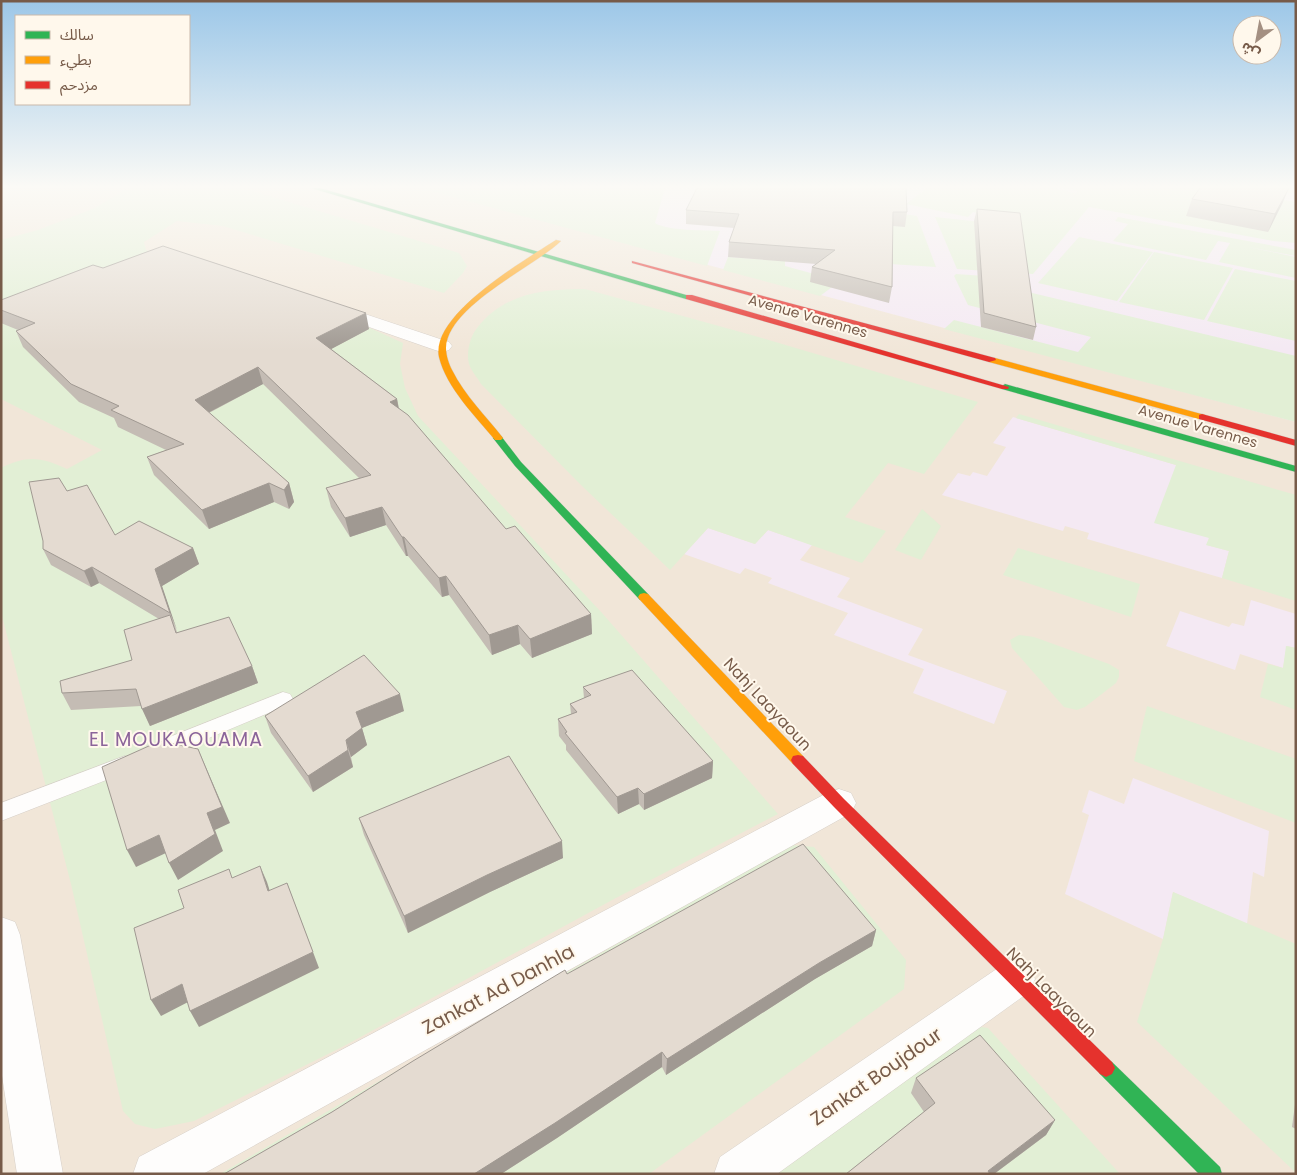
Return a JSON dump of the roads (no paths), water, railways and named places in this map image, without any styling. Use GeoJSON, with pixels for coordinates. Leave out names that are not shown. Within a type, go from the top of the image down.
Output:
{"type":"FeatureCollection","features":[{"type":"Feature","properties":{"kind":"main road","name":"Avenue Varennes"},"geometry":{"type":"LineString","coordinates":[[500,243],[905,359],[1155,417],[1296,443]]}},
{"type":"Feature","properties":{"kind":"main road"},"geometry":{"type":"LineString","coordinates":[[442,346],[448,331],[461,314],[479,296],[555,243]]}},
{"type":"Feature","properties":{"kind":"main road"},"geometry":{"type":"LineString","coordinates":[[564,243],[572,245]]}},
{"type":"Feature","properties":{"kind":"main road","name":"Avenue Varennes"},"geometry":{"type":"LineString","coordinates":[[625,259],[923,342],[1155,417],[1296,469]]}},
{"type":"Feature","properties":{"kind":"main road"},"geometry":{"type":"LineString","coordinates":[[905,359],[923,342]]}},
{"type":"Feature","properties":{"kind":"main road","name":"Nahj Laayaoun"},"geometry":{"type":"LineString","coordinates":[[442,346],[444,358],[458,387],[518,464],[839,803],[1213,1174]]}},
{"type":"Feature","properties":{"kind":"street"},"geometry":{"type":"LineString","coordinates":[[317,303],[442,346]]}},
{"type":"Feature","properties":{"kind":"street","name":"Zankat Ad Danhla"},"geometry":{"type":"LineString","coordinates":[[156,1174],[839,803]]}},
{"type":"Feature","properties":{"kind":"street"},"geometry":{"type":"LineString","coordinates":[[1,935],[40,1174]]}},
{"type":"Feature","properties":{"kind":"street","name":"Zankat Boujdour"},"geometry":{"type":"LineString","coordinates":[[737,1174],[1015,978]]}},
{"type":"Feature","properties":{"kind":"lane"},"geometry":{"type":"LineString","coordinates":[[1,812],[283,699]]}},
{"type":"Feature","properties":{"kind":"district","name":"EL MOUKAOUAMA"},"geometry":{"type":"Point","coordinates":[176,739]}}]}
